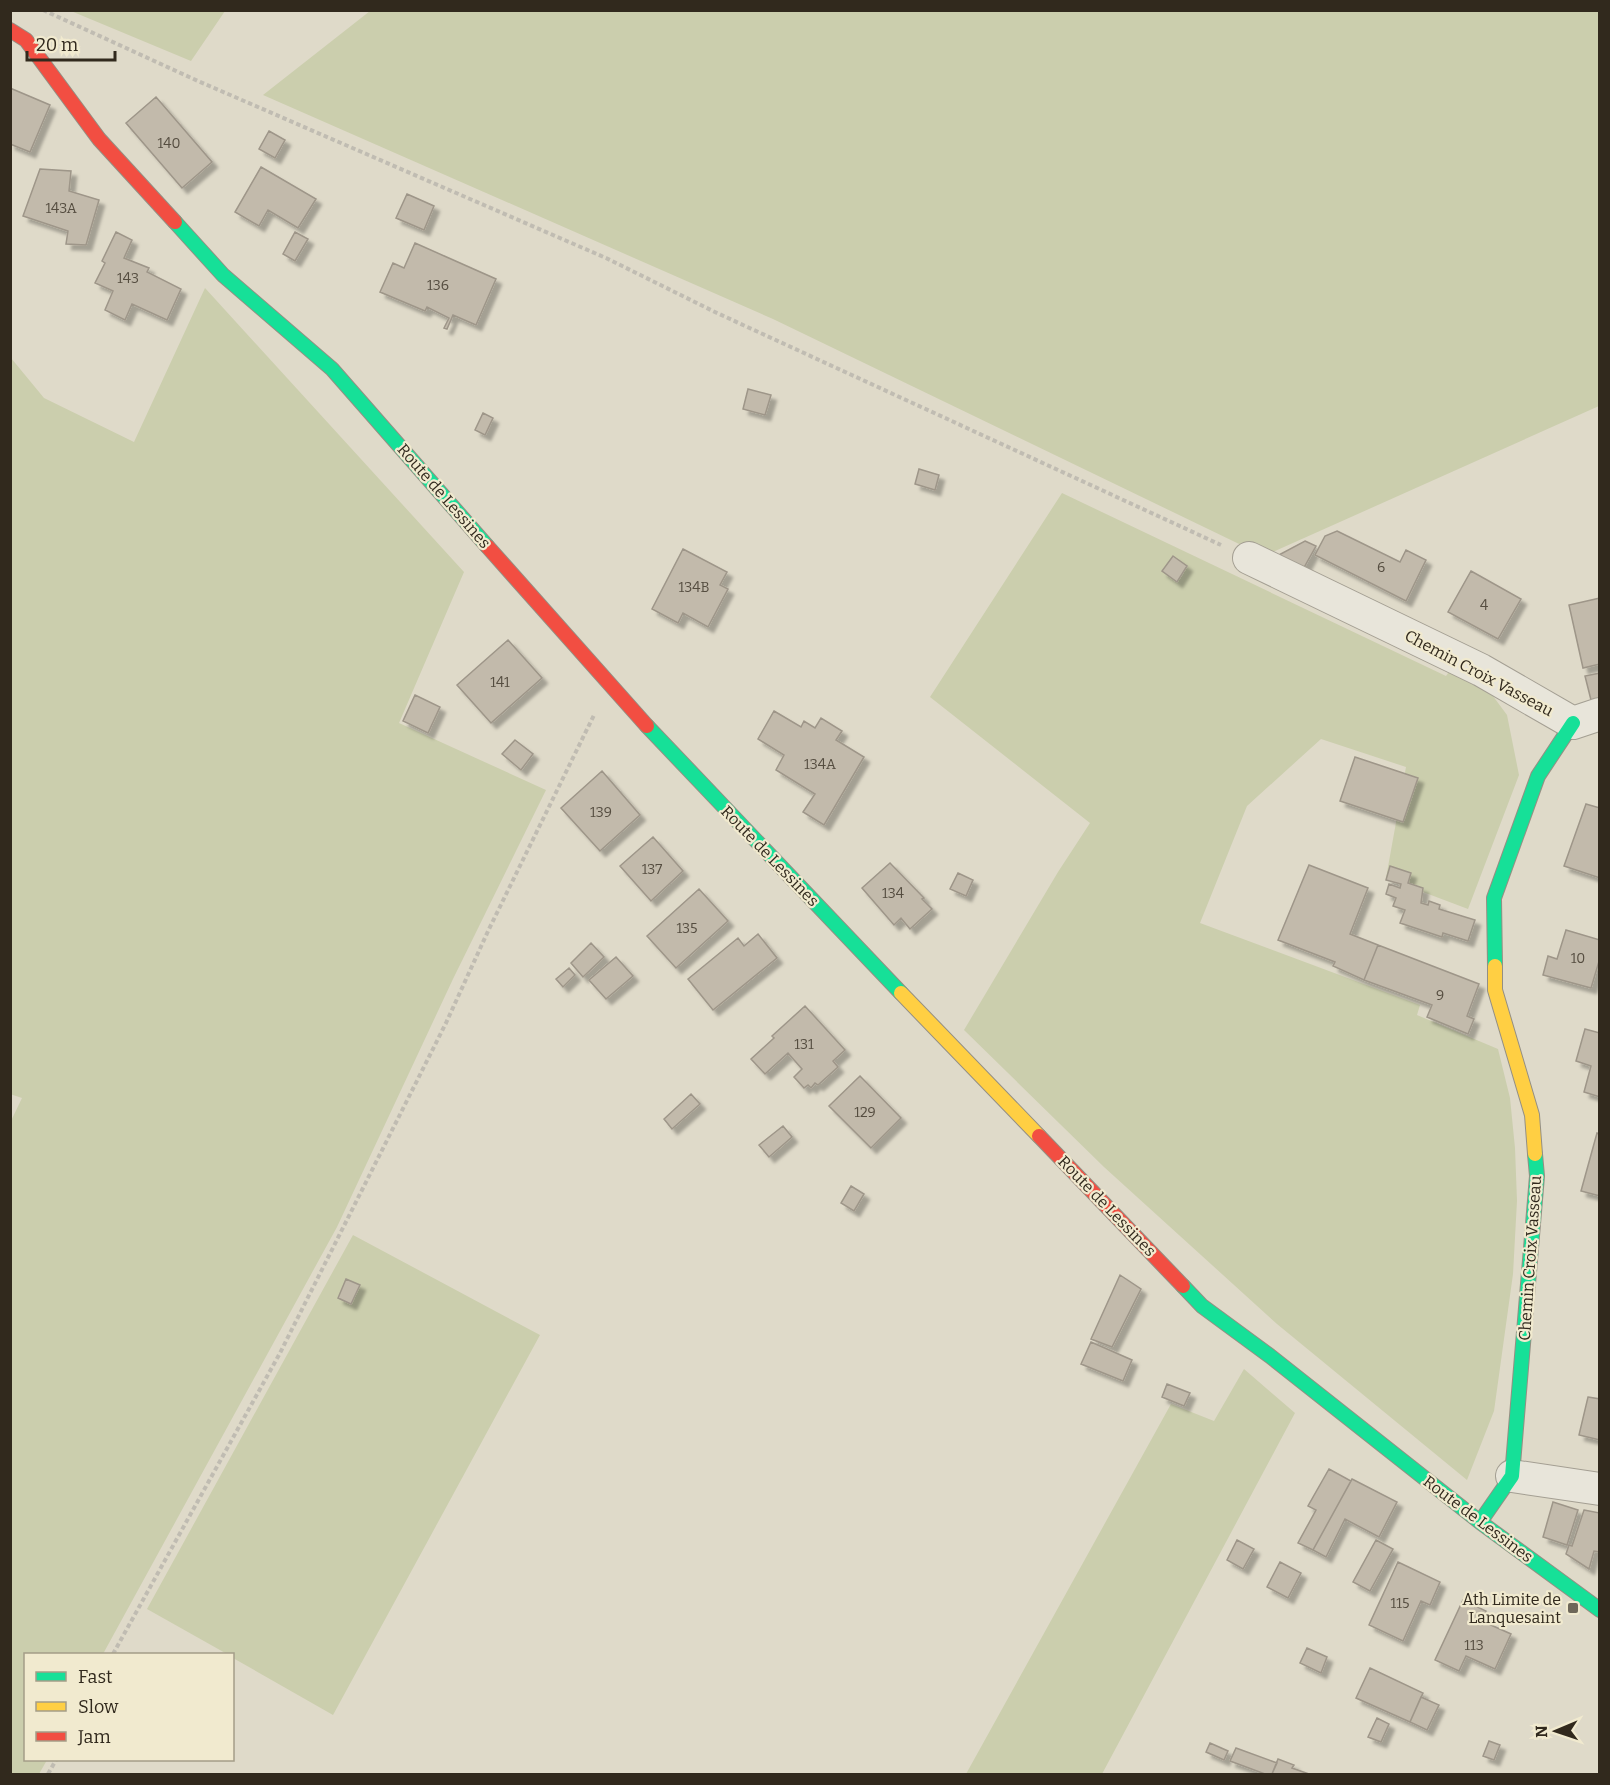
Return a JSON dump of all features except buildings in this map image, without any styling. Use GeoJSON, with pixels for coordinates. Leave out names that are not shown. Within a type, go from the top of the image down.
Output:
{"type":"FeatureCollection","features":[{"type":"Feature","properties":{"kind":"main road","name":"Route de Lessines"},"geometry":{"type":"LineString","coordinates":[[10,30],[26,40],[99,139],[223,275],[332,369],[609,685],[678,760],[1202,1306],[1270,1356],[1480,1522],[1599,1610]]}},
{"type":"Feature","properties":{"kind":"main road","name":"Chemin Croix Vasseau"},"geometry":{"type":"LineString","coordinates":[[1512,1476],[1537,1176],[1532,1115],[1495,990],[1494,898],[1538,776],[1586,718]]}},
{"type":"Feature","properties":{"kind":"main road"},"geometry":{"type":"LineString","coordinates":[[1480,1522],[1512,1476]]}},
{"type":"Feature","properties":{"kind":"street","name":"Chemin Croix Vasseau"},"geometry":{"type":"LineString","coordinates":[[1249,558],[1586,718]]}},
{"type":"Feature","properties":{"kind":"street"},"geometry":{"type":"LineString","coordinates":[[1512,1476],[1599,1489]]}},
{"type":"Feature","properties":{"kind":"path"},"geometry":{"type":"LineString","coordinates":[[43,10],[208,86],[606,258],[717,314],[1249,558]]}},
{"type":"Feature","properties":{"kind":"path"},"geometry":{"type":"LineString","coordinates":[[114,1653],[280,1353],[446,1023],[489,929],[609,685]]}},
{"type":"Feature","properties":{"kind":"green space"},"geometry":{"type":"Polygon","coordinates":[[[225,10],[191,61],[71,11],[225,10]]]}},
{"type":"Feature","properties":{"kind":"green space"},"geometry":{"type":"Polygon","coordinates":[[[370,11],[1599,11],[1599,406],[1264,556],[773,319],[263,95],[370,11]]]}},
{"type":"Feature","properties":{"kind":"green space"},"geometry":{"type":"Polygon","coordinates":[[[205,288],[464,572],[399,723],[546,790],[453,979],[337,1227],[104,1653],[24,1653],[24,1761],[46,1761],[39,1774],[11,1774],[10,1123],[22,1098],[10,1094],[11,358],[44,398],[134,442],[205,288]]]}},
{"type":"Feature","properties":{"kind":"green space"},"geometry":{"type":"Polygon","coordinates":[[[1062,493],[1446,676],[1451,669],[1487,688],[1507,715],[1519,775],[1468,909],[1386,878],[1406,767],[1321,739],[1247,806],[1200,923],[1420,1005],[1417,1015],[1498,1049],[1510,1098],[1515,1148],[1517,1201],[1513,1274],[1494,1411],[1467,1480],[1277,1324],[1104,1167],[964,1030],[1058,872],[1090,823],[930,697],[1062,493]]]}},
{"type":"Feature","properties":{"kind":"green space"},"geometry":{"type":"Polygon","coordinates":[[[353,1235],[540,1335],[333,1715],[234,1659],[234,1653],[225,1653],[147,1609],[353,1235]]]}},
{"type":"Feature","properties":{"kind":"green space"},"geometry":{"type":"Polygon","coordinates":[[[1244,1369],[1295,1413],[1102,1774],[966,1774],[1171,1404],[1214,1421],[1244,1369]]]}},
{"type":"Feature","properties":{"kind":"traffic: fast"},"geometry":{"type":"LineString","coordinates":[[175,222],[223,275],[332,369],[487,546]]}},
{"type":"Feature","properties":{"kind":"traffic: fast"},"geometry":{"type":"LineString","coordinates":[[1495,966],[1494,898],[1538,776],[1573,723]]}},
{"type":"Feature","properties":{"kind":"traffic: fast"},"geometry":{"type":"LineString","coordinates":[[647,726],[901,993]]}},
{"type":"Feature","properties":{"kind":"traffic: fast"},"geometry":{"type":"LineString","coordinates":[[1480,1522],[1512,1476],[1537,1176],[1535,1154]]}},
{"type":"Feature","properties":{"kind":"traffic: fast"},"geometry":{"type":"LineString","coordinates":[[1183,1286],[1202,1306],[1270,1356],[1480,1522],[1600,1610]]}},
{"type":"Feature","properties":{"kind":"traffic: slow"},"geometry":{"type":"LineString","coordinates":[[1495,966],[1495,990],[1532,1115],[1535,1154]]}},
{"type":"Feature","properties":{"kind":"traffic: slow"},"geometry":{"type":"LineString","coordinates":[[901,993],[1039,1136]]}},
{"type":"Feature","properties":{"kind":"traffic: jam"},"geometry":{"type":"LineString","coordinates":[[10,30],[26,40],[99,139],[175,222]]}},
{"type":"Feature","properties":{"kind":"traffic: jam"},"geometry":{"type":"LineString","coordinates":[[487,546],[647,726]]}},
{"type":"Feature","properties":{"kind":"traffic: jam"},"geometry":{"type":"LineString","coordinates":[[1039,1136],[1183,1286]]}},
{"type":"Feature","properties":{"kind":"place","name":"Ath Limite de Lanquesaint"},"geometry":{"type":"Point","coordinates":[1573,1608]}}]}
